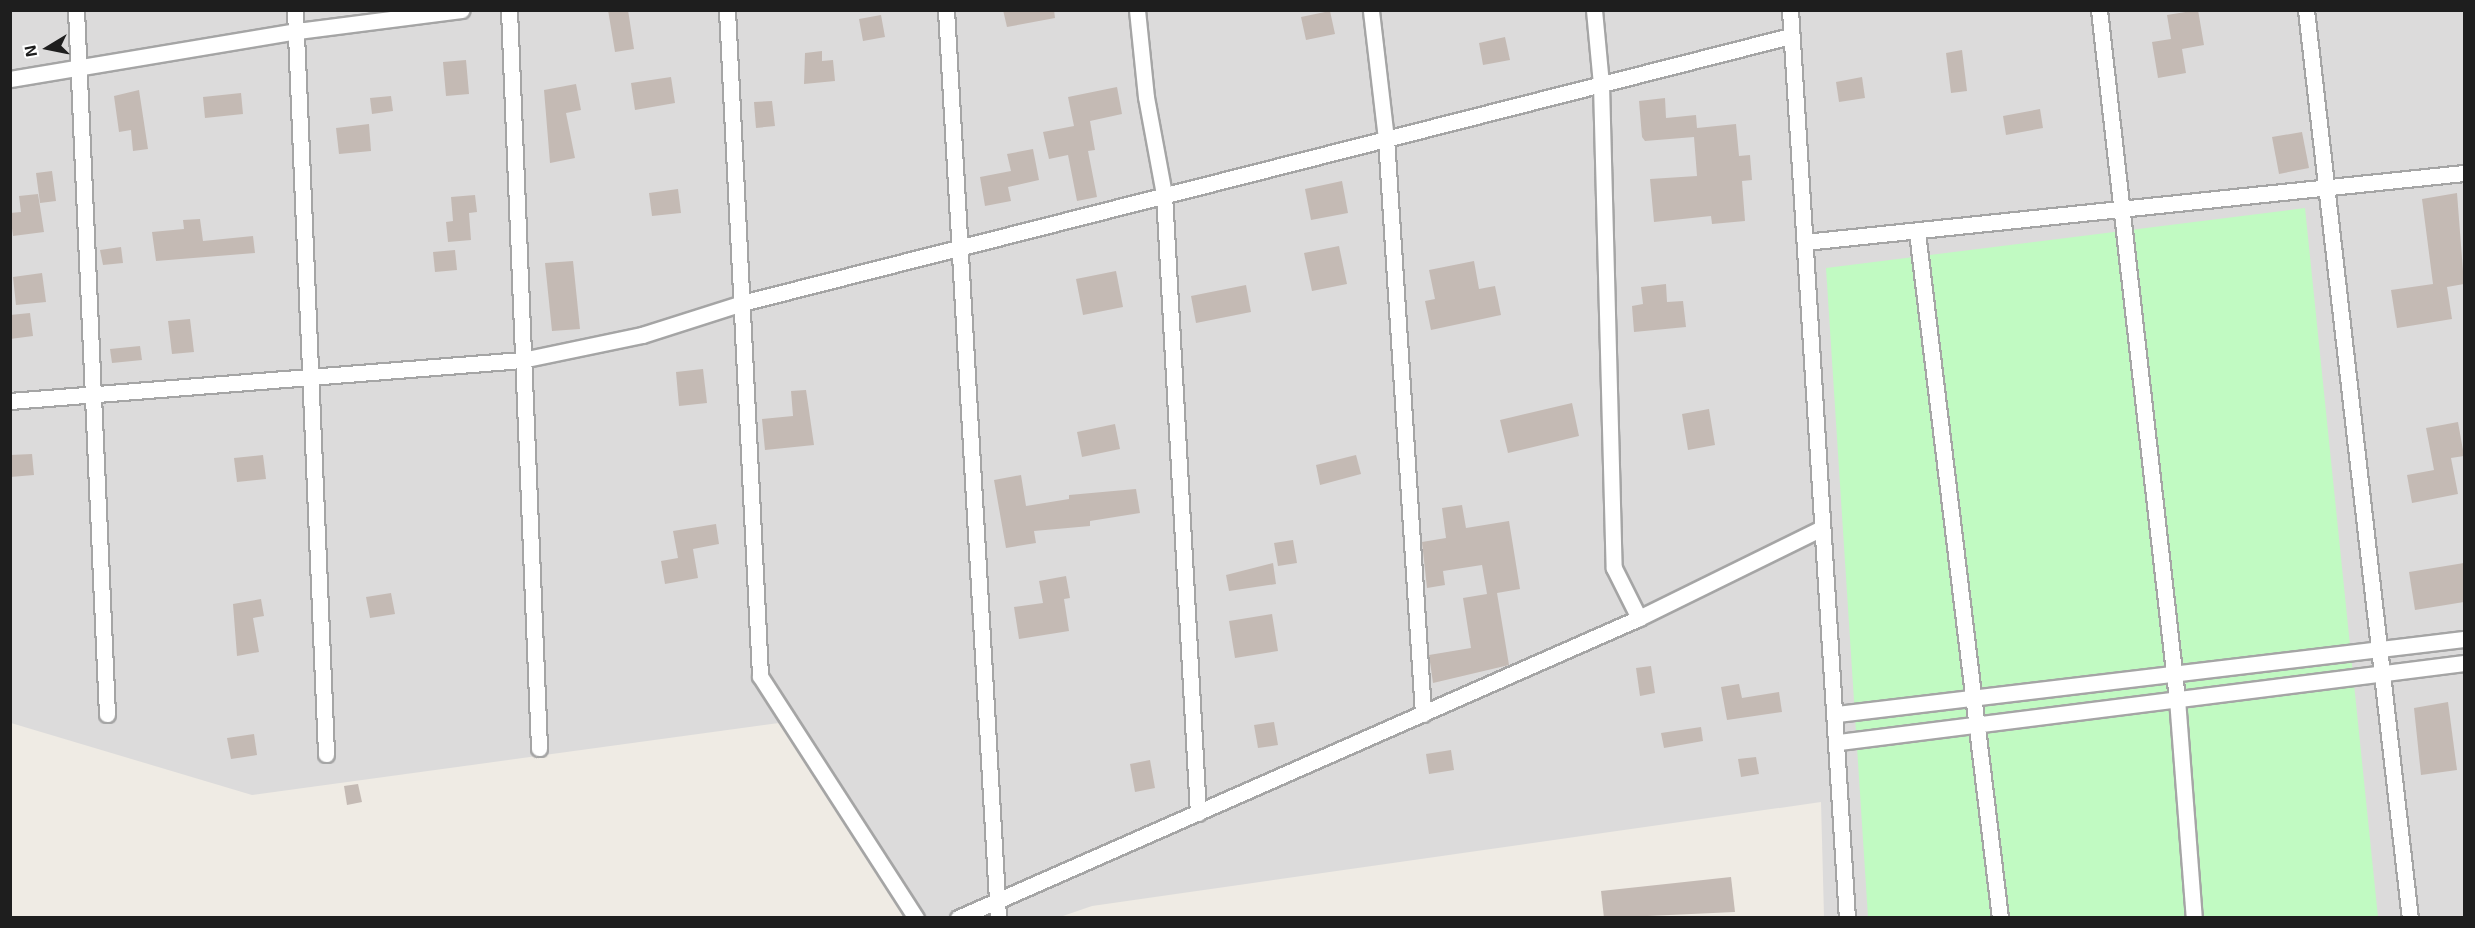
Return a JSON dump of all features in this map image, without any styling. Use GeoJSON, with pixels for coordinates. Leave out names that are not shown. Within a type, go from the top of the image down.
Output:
{"type":"FeatureCollection","features":[{"type":"Feature","properties":{"kind":"street"},"geometry":{"type":"LineString","coordinates":[[76,10],[95,394],[107,714]]}},
{"type":"Feature","properties":{"kind":"street"},"geometry":{"type":"LineString","coordinates":[[295,10],[326,754]]}},
{"type":"Feature","properties":{"kind":"street"},"geometry":{"type":"LineString","coordinates":[[10,79],[297,31],[462,10]]}},
{"type":"Feature","properties":{"kind":"street"},"geometry":{"type":"LineString","coordinates":[[509,10],[539,748]]}},
{"type":"Feature","properties":{"kind":"street"},"geometry":{"type":"LineString","coordinates":[[727,10],[760,676],[916,918]]}},
{"type":"Feature","properties":{"kind":"street"},"geometry":{"type":"LineString","coordinates":[[946,10],[957,247],[998,910]]}},
{"type":"Feature","properties":{"kind":"street"},"geometry":{"type":"LineString","coordinates":[[1137,10],[1146,97],[1164,194],[1198,813]]}},
{"type":"Feature","properties":{"kind":"street"},"geometry":{"type":"LineString","coordinates":[[1594,10],[1601,84],[1614,568],[1639,618]]}},
{"type":"Feature","properties":{"kind":"street"},"geometry":{"type":"LineString","coordinates":[[1790,10],[1820,529],[1839,742],[1847,918]]}},
{"type":"Feature","properties":{"kind":"street"},"geometry":{"type":"LineString","coordinates":[[2098,10],[2123,210],[2177,699],[2194,918]]}},
{"type":"Feature","properties":{"kind":"street"},"geometry":{"type":"LineString","coordinates":[[2306,10],[2410,918]]}},
{"type":"Feature","properties":{"kind":"street"},"geometry":{"type":"LineString","coordinates":[[1371,11],[1386,138],[1423,714]]}},
{"type":"Feature","properties":{"kind":"street"},"geometry":{"type":"LineString","coordinates":[[10,401],[522,360],[642,335],[742,303],[957,247],[1790,36]]}},
{"type":"Feature","properties":{"kind":"street"},"geometry":{"type":"LineString","coordinates":[[1805,242],[2327,190],[2464,173]]}},
{"type":"Feature","properties":{"kind":"street"},"geometry":{"type":"LineString","coordinates":[[1917,232],[2001,918]]}},
{"type":"Feature","properties":{"kind":"street"},"geometry":{"type":"LineString","coordinates":[[958,918],[998,910],[1198,813],[1639,618],[1820,529]]}},
{"type":"Feature","properties":{"kind":"street"},"geometry":{"type":"LineString","coordinates":[[1837,714],[2464,639]]}},
{"type":"Feature","properties":{"kind":"street"},"geometry":{"type":"LineString","coordinates":[[1839,742],[2464,663]]}},
{"type":"Feature","properties":{"kind":"shaded area"},"geometry":{"type":"Polygon","coordinates":[[[10,11],[2464,11],[2464,917],[1824,917],[1821,802],[1092,906],[1060,917],[920,917],[794,721],[252,795],[11,723],[10,11]]]}},
{"type":"Feature","properties":{"kind":"green space"},"geometry":{"type":"Polygon","coordinates":[[[2305,208],[2378,917],[1868,917],[1826,268],[2305,208]]]}},
{"type":"Feature","properties":{"kind":"building"},"geometry":{"type":"Polygon","coordinates":[[[608,10],[628,10],[634,49],[615,52],[608,10]]]}},
{"type":"Feature","properties":{"kind":"building"},"geometry":{"type":"Polygon","coordinates":[[[1003,10],[1054,10],[1055,18],[1007,27],[1003,10]]]}},
{"type":"Feature","properties":{"kind":"building"},"geometry":{"type":"Polygon","coordinates":[[[2198,10],[2204,45],[2182,49],[2186,73],[2158,78],[2152,42],[2171,39],[2167,15],[2198,10]]]}},
{"type":"Feature","properties":{"kind":"building"},"geometry":{"type":"Polygon","coordinates":[[[1330,11],[1335,34],[1306,40],[1301,17],[1330,11]]]}},
{"type":"Feature","properties":{"kind":"building"},"geometry":{"type":"Polygon","coordinates":[[[881,15],[885,37],[863,41],[859,19],[881,15]]]}},
{"type":"Feature","properties":{"kind":"building"},"geometry":{"type":"Polygon","coordinates":[[[1505,37],[1510,60],[1483,65],[1479,43],[1505,37]]]}},
{"type":"Feature","properties":{"kind":"building"},"geometry":{"type":"Polygon","coordinates":[[[1962,50],[1967,91],[1951,93],[1946,53],[1962,50]]]}},
{"type":"Feature","properties":{"kind":"building"},"geometry":{"type":"Polygon","coordinates":[[[822,51],[822,61],[833,60],[835,81],[804,84],[805,53],[822,51]]]}},
{"type":"Feature","properties":{"kind":"building"},"geometry":{"type":"Polygon","coordinates":[[[466,60],[469,94],[446,96],[443,62],[466,60]]]}},
{"type":"Feature","properties":{"kind":"building"},"geometry":{"type":"Polygon","coordinates":[[[671,77],[675,103],[635,110],[631,83],[671,77]]]}},
{"type":"Feature","properties":{"kind":"building"},"geometry":{"type":"Polygon","coordinates":[[[1862,77],[1865,98],[1839,102],[1836,82],[1862,77]]]}},
{"type":"Feature","properties":{"kind":"building"},"geometry":{"type":"Polygon","coordinates":[[[576,84],[581,110],[566,113],[575,158],[550,163],[544,90],[576,84]]]}},
{"type":"Feature","properties":{"kind":"building"},"geometry":{"type":"Polygon","coordinates":[[[1117,87],[1122,114],[1090,121],[1095,150],[1088,151],[1097,197],[1077,201],[1068,155],[1049,159],[1043,132],[1074,126],[1068,97],[1117,87]]]}},
{"type":"Feature","properties":{"kind":"building"},"geometry":{"type":"Polygon","coordinates":[[[139,90],[148,149],[133,151],[131,130],[119,132],[114,96],[139,90]]]}},
{"type":"Feature","properties":{"kind":"building"},"geometry":{"type":"Polygon","coordinates":[[[241,93],[243,114],[205,118],[203,97],[241,93]]]}},
{"type":"Feature","properties":{"kind":"building"},"geometry":{"type":"Polygon","coordinates":[[[391,96],[393,111],[372,114],[370,98],[391,96]]]}},
{"type":"Feature","properties":{"kind":"building"},"geometry":{"type":"Polygon","coordinates":[[[1665,98],[1666,118],[1696,115],[1697,128],[1736,124],[1739,156],[1750,155],[1752,180],[1742,181],[1745,221],[1712,224],[1711,216],[1654,222],[1650,179],[1697,176],[1694,137],[1645,141],[1642,137],[1639,101],[1665,98]]]}},
{"type":"Feature","properties":{"kind":"building"},"geometry":{"type":"Polygon","coordinates":[[[772,101],[775,126],[756,128],[754,102],[772,101]]]}},
{"type":"Feature","properties":{"kind":"building"},"geometry":{"type":"Polygon","coordinates":[[[2040,109],[2043,128],[2006,135],[2003,116],[2040,109]]]}},
{"type":"Feature","properties":{"kind":"building"},"geometry":{"type":"Polygon","coordinates":[[[369,124],[371,151],[339,154],[336,128],[369,124]]]}},
{"type":"Feature","properties":{"kind":"building"},"geometry":{"type":"Polygon","coordinates":[[[2302,132],[2309,168],[2279,174],[2272,137],[2302,132]]]}},
{"type":"Feature","properties":{"kind":"building"},"geometry":{"type":"Polygon","coordinates":[[[1033,149],[1039,180],[1008,187],[1011,201],[985,206],[980,177],[1011,171],[1007,154],[1033,149]]]}},
{"type":"Feature","properties":{"kind":"building"},"geometry":{"type":"Polygon","coordinates":[[[52,171],[56,201],[40,203],[36,173],[52,171]]]}},
{"type":"Feature","properties":{"kind":"building"},"geometry":{"type":"Polygon","coordinates":[[[1342,181],[1348,213],[1311,220],[1305,189],[1342,181]]]}},
{"type":"Feature","properties":{"kind":"building"},"geometry":{"type":"Polygon","coordinates":[[[678,189],[681,213],[652,216],[649,193],[678,189]]]}},
{"type":"Feature","properties":{"kind":"building"},"geometry":{"type":"Polygon","coordinates":[[[2457,193],[2464,284],[2447,287],[2452,319],[2397,328],[2391,290],[2433,284],[2422,199],[2457,193]]]}},
{"type":"Feature","properties":{"kind":"building"},"geometry":{"type":"Polygon","coordinates":[[[38,194],[44,232],[13,236],[10,213],[21,212],[19,196],[38,194]]]}},
{"type":"Feature","properties":{"kind":"building"},"geometry":{"type":"Polygon","coordinates":[[[475,195],[477,212],[469,213],[471,240],[448,242],[446,222],[453,221],[451,197],[475,195]]]}},
{"type":"Feature","properties":{"kind":"building"},"geometry":{"type":"Polygon","coordinates":[[[200,219],[203,241],[253,236],[255,253],[156,261],[152,232],[184,229],[183,220],[200,219]]]}},
{"type":"Feature","properties":{"kind":"building"},"geometry":{"type":"Polygon","coordinates":[[[1339,246],[1347,284],[1312,291],[1304,253],[1339,246]]]}},
{"type":"Feature","properties":{"kind":"building"},"geometry":{"type":"Polygon","coordinates":[[[121,247],[123,263],[103,265],[100,250],[121,247]]]}},
{"type":"Feature","properties":{"kind":"building"},"geometry":{"type":"Polygon","coordinates":[[[455,250],[457,270],[435,272],[433,252],[455,250]]]}},
{"type":"Feature","properties":{"kind":"building"},"geometry":{"type":"Polygon","coordinates":[[[573,261],[580,329],[552,331],[545,263],[573,261]]]}},
{"type":"Feature","properties":{"kind":"building"},"geometry":{"type":"Polygon","coordinates":[[[1474,261],[1479,289],[1495,286],[1501,315],[1431,330],[1425,301],[1435,299],[1429,270],[1474,261]]]}},
{"type":"Feature","properties":{"kind":"building"},"geometry":{"type":"Polygon","coordinates":[[[1116,271],[1123,307],[1083,315],[1076,279],[1116,271]]]}},
{"type":"Feature","properties":{"kind":"building"},"geometry":{"type":"Polygon","coordinates":[[[42,273],[46,302],[16,305],[13,277],[42,273]]]}},
{"type":"Feature","properties":{"kind":"building"},"geometry":{"type":"Polygon","coordinates":[[[1666,284],[1667,302],[1683,301],[1686,327],[1634,332],[1632,306],[1643,304],[1641,287],[1666,284]]]}},
{"type":"Feature","properties":{"kind":"building"},"geometry":{"type":"Polygon","coordinates":[[[1246,285],[1251,312],[1196,323],[1191,296],[1246,285]]]}},
{"type":"Feature","properties":{"kind":"building"},"geometry":{"type":"Polygon","coordinates":[[[30,313],[33,336],[10,339],[10,315],[30,313]]]}},
{"type":"Feature","properties":{"kind":"building"},"geometry":{"type":"Polygon","coordinates":[[[190,319],[194,352],[172,354],[168,321],[190,319]]]}},
{"type":"Feature","properties":{"kind":"building"},"geometry":{"type":"Polygon","coordinates":[[[140,346],[142,360],[112,363],[110,349],[140,346]]]}},
{"type":"Feature","properties":{"kind":"building"},"geometry":{"type":"Polygon","coordinates":[[[703,369],[707,403],[679,406],[676,372],[703,369]]]}},
{"type":"Feature","properties":{"kind":"building"},"geometry":{"type":"Polygon","coordinates":[[[806,390],[814,445],[765,450],[762,419],[793,416],[791,391],[806,390]]]}},
{"type":"Feature","properties":{"kind":"building"},"geometry":{"type":"Polygon","coordinates":[[[1572,403],[1579,436],[1508,453],[1500,420],[1572,403]]]}},
{"type":"Feature","properties":{"kind":"building"},"geometry":{"type":"Polygon","coordinates":[[[1709,409],[1715,445],[1688,450],[1682,414],[1709,409]]]}},
{"type":"Feature","properties":{"kind":"building"},"geometry":{"type":"Polygon","coordinates":[[[2458,422],[2464,456],[2451,458],[2458,494],[2412,503],[2407,475],[2434,470],[2426,428],[2458,422]]]}},
{"type":"Feature","properties":{"kind":"building"},"geometry":{"type":"Polygon","coordinates":[[[1115,424],[1120,449],[1082,457],[1077,432],[1115,424]]]}},
{"type":"Feature","properties":{"kind":"building"},"geometry":{"type":"Polygon","coordinates":[[[32,454],[34,475],[10,477],[10,455],[32,454]]]}},
{"type":"Feature","properties":{"kind":"building"},"geometry":{"type":"Polygon","coordinates":[[[263,455],[266,479],[237,482],[234,458],[263,455]]]}},
{"type":"Feature","properties":{"kind":"building"},"geometry":{"type":"Polygon","coordinates":[[[1356,455],[1361,474],[1320,485],[1316,465],[1356,455]]]}},
{"type":"Feature","properties":{"kind":"building"},"geometry":{"type":"Polygon","coordinates":[[[1021,475],[1026,506],[1069,499],[1069,495],[1136,489],[1140,513],[1090,521],[1090,526],[1034,531],[1036,543],[1006,548],[994,480],[1021,475]]]}},
{"type":"Feature","properties":{"kind":"building"},"geometry":{"type":"Polygon","coordinates":[[[1462,505],[1466,528],[1509,521],[1520,589],[1497,593],[1509,665],[1433,683],[1429,655],[1471,648],[1463,598],[1487,594],[1482,565],[1443,571],[1445,585],[1427,588],[1422,542],[1446,538],[1442,508],[1462,505]]]}},
{"type":"Feature","properties":{"kind":"building"},"geometry":{"type":"Polygon","coordinates":[[[716,524],[719,544],[693,549],[698,578],[665,584],[661,561],[678,558],[673,531],[716,524]]]}},
{"type":"Feature","properties":{"kind":"building"},"geometry":{"type":"Polygon","coordinates":[[[1293,540],[1297,563],[1278,566],[1274,543],[1293,540]]]}},
{"type":"Feature","properties":{"kind":"building"},"geometry":{"type":"Polygon","coordinates":[[[1273,563],[1276,584],[1229,591],[1226,575],[1273,563]]]}},
{"type":"Feature","properties":{"kind":"building"},"geometry":{"type":"Polygon","coordinates":[[[2464,563],[2464,602],[2415,610],[2409,572],[2464,563]]]}},
{"type":"Feature","properties":{"kind":"building"},"geometry":{"type":"Polygon","coordinates":[[[1066,576],[1070,598],[1064,599],[1069,631],[1019,639],[1014,607],[1043,603],[1039,581],[1066,576]]]}},
{"type":"Feature","properties":{"kind":"building"},"geometry":{"type":"Polygon","coordinates":[[[391,593],[395,614],[370,618],[366,597],[391,593]]]}},
{"type":"Feature","properties":{"kind":"building"},"geometry":{"type":"Polygon","coordinates":[[[261,599],[264,616],[253,618],[259,652],[237,656],[233,604],[261,599]]]}},
{"type":"Feature","properties":{"kind":"building"},"geometry":{"type":"Polygon","coordinates":[[[1272,614],[1278,651],[1235,658],[1229,621],[1272,614]]]}},
{"type":"Feature","properties":{"kind":"building"},"geometry":{"type":"Polygon","coordinates":[[[1651,666],[1655,693],[1640,696],[1636,668],[1651,666]]]}},
{"type":"Feature","properties":{"kind":"building"},"geometry":{"type":"Polygon","coordinates":[[[1739,684],[1742,698],[1779,692],[1782,712],[1727,720],[1721,687],[1739,684]]]}},
{"type":"Feature","properties":{"kind":"building"},"geometry":{"type":"Polygon","coordinates":[[[2448,702],[2457,770],[2421,775],[2414,708],[2448,702]]]}},
{"type":"Feature","properties":{"kind":"building"},"geometry":{"type":"Polygon","coordinates":[[[1274,722],[1278,745],[1258,748],[1254,725],[1274,722]]]}},
{"type":"Feature","properties":{"kind":"building"},"geometry":{"type":"Polygon","coordinates":[[[1701,727],[1703,741],[1664,748],[1661,733],[1701,727]]]}},
{"type":"Feature","properties":{"kind":"building"},"geometry":{"type":"Polygon","coordinates":[[[254,734],[257,755],[231,759],[227,738],[254,734]]]}},
{"type":"Feature","properties":{"kind":"building"},"geometry":{"type":"Polygon","coordinates":[[[1451,750],[1454,770],[1429,774],[1426,754],[1451,750]]]}},
{"type":"Feature","properties":{"kind":"building"},"geometry":{"type":"Polygon","coordinates":[[[1756,757],[1759,774],[1741,777],[1738,759],[1756,757]]]}},
{"type":"Feature","properties":{"kind":"building"},"geometry":{"type":"Polygon","coordinates":[[[1150,760],[1155,788],[1135,792],[1130,764],[1150,760]]]}},
{"type":"Feature","properties":{"kind":"building"},"geometry":{"type":"Polygon","coordinates":[[[358,784],[362,802],[347,805],[344,786],[358,784]]]}},
{"type":"Feature","properties":{"kind":"building"},"geometry":{"type":"Polygon","coordinates":[[[1731,877],[1735,912],[1604,918],[1601,891],[1731,877]]]}}]}
